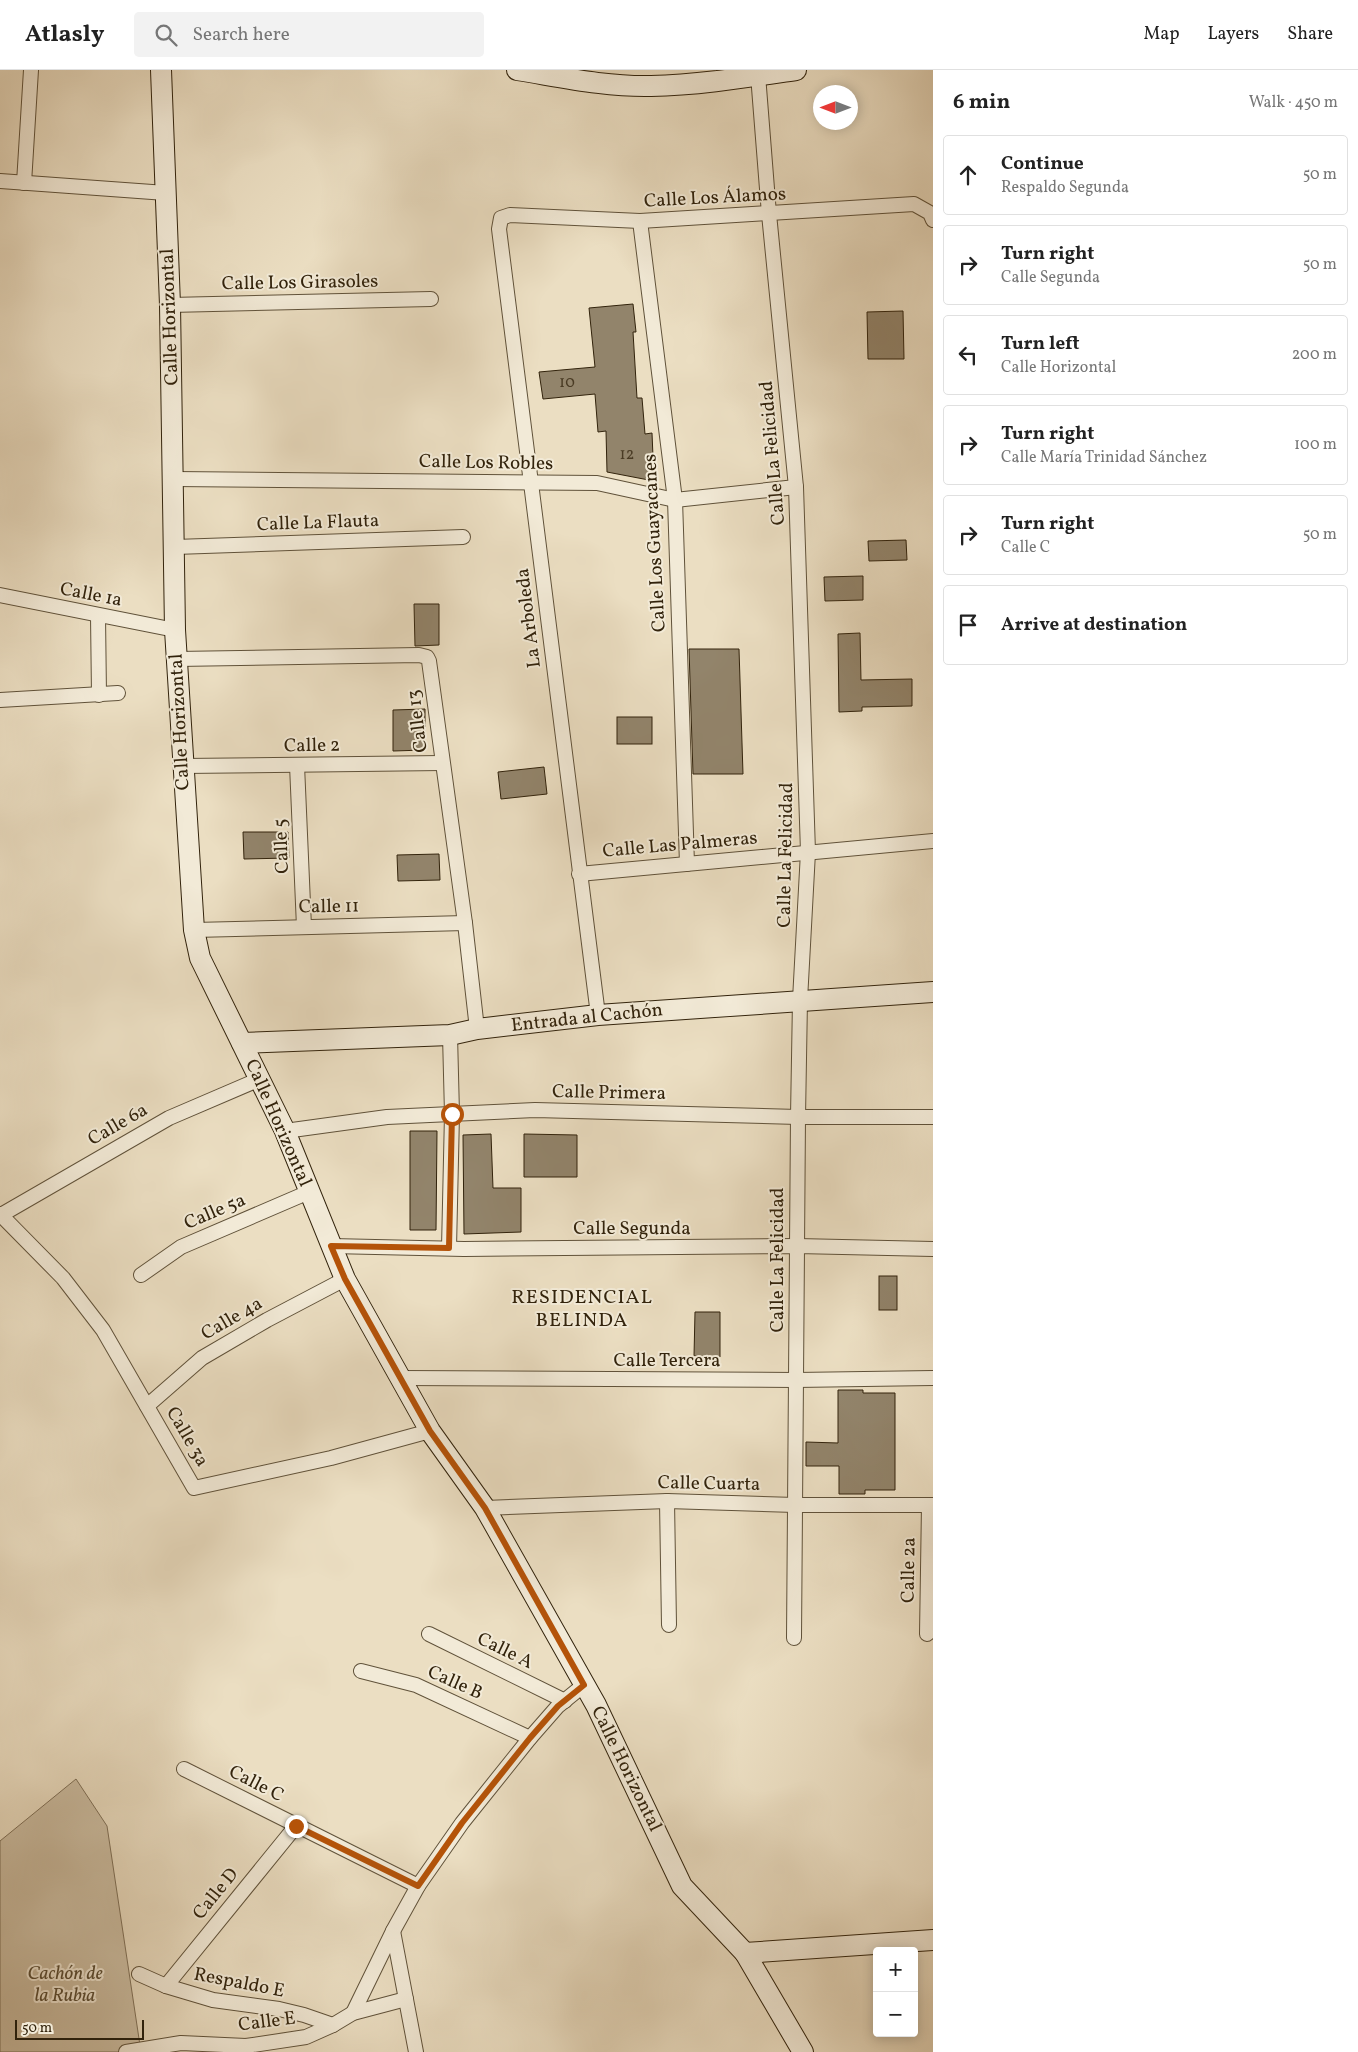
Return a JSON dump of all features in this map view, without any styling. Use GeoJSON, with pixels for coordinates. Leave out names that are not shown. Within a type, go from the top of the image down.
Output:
{"type":"FeatureCollection","features":[{"type":"Feature","properties":{"kind":"main road","name":"Calle Horizontal"},"geometry":{"type":"LineString","coordinates":[[161,70],[170,305],[175,630],[194,930],[200,958],[285,1131],[345,1279],[430,1431],[485,1508],[596,1706],[682,1886],[745,1953],[803,2052]]}},
{"type":"Feature","properties":{"kind":"main road"},"geometry":{"type":"LineString","coordinates":[[517,70],[603,83],[650,86],[796,70]]}},
{"type":"Feature","properties":{"kind":"main road","name":"Entrada al Cachón"},"geometry":{"type":"LineString","coordinates":[[242,1043],[450,1035],[477,1029],[598,1014],[933,992]]}},
{"type":"Feature","properties":{"kind":"main road"},"geometry":{"type":"LineString","coordinates":[[745,1953],[933,1940]]}},
{"type":"Feature","properties":{"kind":"street"},"geometry":{"type":"LineString","coordinates":[[24,183],[32,70]]}},
{"type":"Feature","properties":{"kind":"street","name":"Calle La Felicidad"},"geometry":{"type":"LineString","coordinates":[[758,75],[769,214],[796,487],[808,852],[800,1000],[794,1638]]}},
{"type":"Feature","properties":{"kind":"street"},"geometry":{"type":"LineString","coordinates":[[0,181],[166,193]]}},
{"type":"Feature","properties":{"kind":"street","name":"Calle Los Álamos"},"geometry":{"type":"LineString","coordinates":[[501,218],[510,214],[640,221],[914,204],[932,216]]}},
{"type":"Feature","properties":{"kind":"street","name":"La Arboleda"},"geometry":{"type":"LineString","coordinates":[[501,218],[499,229],[598,1014]]}},
{"type":"Feature","properties":{"kind":"street","name":"Calle Los Guayacanes"},"geometry":{"type":"LineString","coordinates":[[640,221],[674,500],[687,864]]}},
{"type":"Feature","properties":{"kind":"street","name":"Calle Los Girasoles"},"geometry":{"type":"LineString","coordinates":[[170,305],[431,299]]}},
{"type":"Feature","properties":{"kind":"street","name":"Calle Los Robles"},"geometry":{"type":"LineString","coordinates":[[174,479],[597,483],[674,500],[796,487]]}},
{"type":"Feature","properties":{"kind":"street","name":"Calle La Flauta"},"geometry":{"type":"LineString","coordinates":[[175,547],[463,537]]}},
{"type":"Feature","properties":{"kind":"street","name":"Calle 1a"},"geometry":{"type":"LineString","coordinates":[[0,595],[175,630]]}},
{"type":"Feature","properties":{"kind":"street"},"geometry":{"type":"LineString","coordinates":[[98,616],[99,695]]}},
{"type":"Feature","properties":{"kind":"street","name":"Calle 13"},"geometry":{"type":"LineString","coordinates":[[177,659],[420,655],[427,657],[430,661],[465,923],[477,1029]]}},
{"type":"Feature","properties":{"kind":"street"},"geometry":{"type":"LineString","coordinates":[[0,700],[118,694]]}},
{"type":"Feature","properties":{"kind":"street","name":"Calle 2"},"geometry":{"type":"LineString","coordinates":[[183,766],[442,762]]}},
{"type":"Feature","properties":{"kind":"street","name":"Calle 5"},"geometry":{"type":"LineString","coordinates":[[297,765],[304,927]]}},
{"type":"Feature","properties":{"kind":"street","name":"Calle Las Palmeras"},"geometry":{"type":"LineString","coordinates":[[579,874],[933,840]]}},
{"type":"Feature","properties":{"kind":"street","name":"Calle 11"},"geometry":{"type":"LineString","coordinates":[[194,930],[465,923]]}},
{"type":"Feature","properties":{"kind":"street"},"geometry":{"type":"LineString","coordinates":[[449,1248],[452,1114],[450,1035]]}},
{"type":"Feature","properties":{"kind":"street","name":"Calle 6a"},"geometry":{"type":"LineString","coordinates":[[0,1214],[169,1118],[260,1080]]}},
{"type":"Feature","properties":{"kind":"street","name":"Calle Primera"},"geometry":{"type":"LineString","coordinates":[[285,1131],[387,1117],[535,1110],[798,1117],[933,1117]]}},
{"type":"Feature","properties":{"kind":"street","name":"Calle 5a"},"geometry":{"type":"LineString","coordinates":[[140,1275],[181,1247],[309,1192]]}},
{"type":"Feature","properties":{"kind":"street","name":"Calle 3a"},"geometry":{"type":"LineString","coordinates":[[0,1214],[63,1278],[104,1330],[194,1488],[331,1458],[430,1431]]}},
{"type":"Feature","properties":{"kind":"street","name":"Calle Segunda"},"geometry":{"type":"LineString","coordinates":[[331,1246],[449,1248],[797,1246],[933,1249]]}},
{"type":"Feature","properties":{"kind":"street","name":"Calle 4a"},"geometry":{"type":"LineString","coordinates":[[147,1406],[202,1358],[267,1320],[345,1279]]}},
{"type":"Feature","properties":{"kind":"street","name":"Calle Tercera"},"geometry":{"type":"LineString","coordinates":[[400,1378],[796,1380],[933,1378]]}},
{"type":"Feature","properties":{"kind":"street"},"geometry":{"type":"LineString","coordinates":[[667,1501],[668,1625]]}},
{"type":"Feature","properties":{"kind":"street","name":"Calle Cuarta"},"geometry":{"type":"LineString","coordinates":[[485,1508],[667,1501],[795,1505],[931,1505]]}},
{"type":"Feature","properties":{"kind":"street","name":"Calle 2a"},"geometry":{"type":"LineString","coordinates":[[927,1634],[931,1505]]}},
{"type":"Feature","properties":{"kind":"street","name":"Calle A"},"geometry":{"type":"LineString","coordinates":[[429,1634],[565,1701]]}},
{"type":"Feature","properties":{"kind":"street","name":"Calle B"},"geometry":{"type":"LineString","coordinates":[[361,1671],[416,1685],[530,1738]]}},
{"type":"Feature","properties":{"kind":"street"},"geometry":{"type":"LineString","coordinates":[[352,2013],[418,1886],[462,1823],[558,1706],[584,1685]]}},
{"type":"Feature","properties":{"kind":"street","name":"Calle C"},"geometry":{"type":"LineString","coordinates":[[184,1769],[418,1886]]}},
{"type":"Feature","properties":{"kind":"street","name":"Calle D"},"geometry":{"type":"LineString","coordinates":[[166,1986],[296,1826]]}},
{"type":"Feature","properties":{"kind":"street"},"geometry":{"type":"LineString","coordinates":[[393,1931],[416,2052]]}},
{"type":"Feature","properties":{"kind":"street","name":"Respaldo E"},"geometry":{"type":"LineString","coordinates":[[139,1974],[166,1986],[213,2000],[279,2009],[333,2025]]}},
{"type":"Feature","properties":{"kind":"street","name":"Calle E"},"geometry":{"type":"LineString","coordinates":[[126,2052],[181,2042],[246,2046],[306,2037],[333,2025],[352,2013],[406,1999]]}},
{"type":"Feature","properties":{"kind":"green space","name":"Cachón de la Rubia"},"geometry":{"type":"Polygon","coordinates":[[[76,1779],[107,1826],[141,2052],[0,2052],[0,1841],[76,1779]]]}},
{"type":"Feature","properties":{"kind":"building"},"geometry":{"type":"Polygon","coordinates":[[[633,304],[636,332],[633,332],[637,398],[642,398],[645,434],[652,433],[654,481],[607,472],[606,431],[598,432],[595,394],[543,399],[539,372],[595,367],[589,308],[633,304]]]}},
{"type":"Feature","properties":{"kind":"building"},"geometry":{"type":"Polygon","coordinates":[[[903,311],[904,359],[868,359],[867,312],[903,311]]]}},
{"type":"Feature","properties":{"kind":"building"},"geometry":{"type":"Polygon","coordinates":[[[906,540],[907,560],[869,561],[868,541],[906,540]]]}},
{"type":"Feature","properties":{"kind":"building"},"geometry":{"type":"Polygon","coordinates":[[[863,576],[863,600],[825,601],[824,577],[863,576]]]}},
{"type":"Feature","properties":{"kind":"building"},"geometry":{"type":"Polygon","coordinates":[[[414,604],[439,604],[439,645],[415,646],[414,604]]]}},
{"type":"Feature","properties":{"kind":"building"},"geometry":{"type":"Polygon","coordinates":[[[860,633],[861,680],[912,679],[912,706],[862,707],[862,711],[839,712],[838,634],[860,633]]]}},
{"type":"Feature","properties":{"kind":"building"},"geometry":{"type":"Polygon","coordinates":[[[689,649],[739,649],[743,774],[693,774],[689,649]]]}},
{"type":"Feature","properties":{"kind":"building"},"geometry":{"type":"Polygon","coordinates":[[[425,709],[425,750],[393,751],[393,710],[425,709]]]}},
{"type":"Feature","properties":{"kind":"building"},"geometry":{"type":"Polygon","coordinates":[[[617,717],[652,717],[652,744],[617,744],[617,717]]]}},
{"type":"Feature","properties":{"kind":"building"},"geometry":{"type":"Polygon","coordinates":[[[544,767],[547,794],[501,799],[498,772],[544,767]]]}},
{"type":"Feature","properties":{"kind":"building"},"geometry":{"type":"Polygon","coordinates":[[[243,832],[288,832],[289,858],[244,859],[243,832]]]}},
{"type":"Feature","properties":{"kind":"building"},"geometry":{"type":"Polygon","coordinates":[[[439,854],[440,880],[398,881],[397,855],[439,854]]]}},
{"type":"Feature","properties":{"kind":"building"},"geometry":{"type":"Polygon","coordinates":[[[410,1131],[437,1131],[436,1230],[410,1230],[410,1131]]]}},
{"type":"Feature","properties":{"kind":"building"},"geometry":{"type":"Polygon","coordinates":[[[491,1134],[493,1188],[521,1188],[521,1232],[464,1234],[463,1135],[491,1134]]]}},
{"type":"Feature","properties":{"kind":"building"},"geometry":{"type":"Polygon","coordinates":[[[524,1134],[577,1135],[577,1177],[524,1177],[524,1134]]]}},
{"type":"Feature","properties":{"kind":"building"},"geometry":{"type":"Polygon","coordinates":[[[879,1276],[897,1276],[897,1310],[879,1310],[879,1276]]]}},
{"type":"Feature","properties":{"kind":"building"},"geometry":{"type":"Polygon","coordinates":[[[695,1312],[720,1312],[720,1357],[694,1356],[695,1312]]]}},
{"type":"Feature","properties":{"kind":"building"},"geometry":{"type":"Polygon","coordinates":[[[838,1390],[863,1390],[863,1393],[895,1393],[895,1490],[865,1490],[865,1494],[839,1494],[839,1466],[806,1466],[806,1442],[838,1443],[838,1390]]]}},
{"type":"Feature","properties":{"kind":"district","name":"RESIDENCIAL BELINDA"},"geometry":{"type":"Point","coordinates":[582,1310]}},
{"type":"Feature","properties":{"kind":"route"},"geometry":{"type":"LineString","coordinates":[[296,1826],[418,1886],[462,1823],[530,1738],[558,1706],[584,1685],[485,1508],[430,1431],[345,1279],[331,1246],[449,1248],[452,1114]]}}]}
